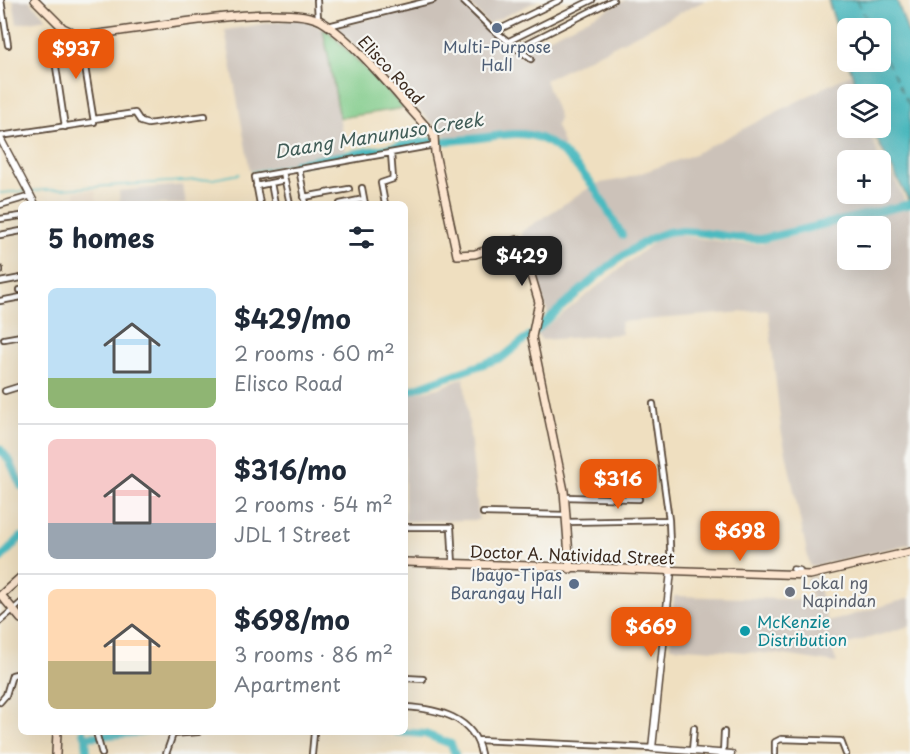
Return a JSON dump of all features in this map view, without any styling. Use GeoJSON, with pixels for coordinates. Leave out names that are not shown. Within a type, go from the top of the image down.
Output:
{"type":"FeatureCollection","features":[{"type":"Feature","properties":{"kind":"main road"},"geometry":{"type":"LineString","coordinates":[[35,0],[63,28],[80,36]]}},
{"type":"Feature","properties":{"kind":"main road","name":"Elisco Road"},"geometry":{"type":"LineString","coordinates":[[80,36],[279,12],[318,19],[351,46],[436,142]]}},
{"type":"Feature","properties":{"kind":"main road"},"geometry":{"type":"LineString","coordinates":[[436,142],[435,153],[457,255],[460,257],[475,254],[518,240],[522,245],[539,302],[532,337],[565,497],[570,569]]}},
{"type":"Feature","properties":{"kind":"main road","name":"Doctor A. Natividad Street"},"geometry":{"type":"LineString","coordinates":[[408,562],[810,575],[910,552]]}},
{"type":"Feature","properties":{"kind":"main road"},"geometry":{"type":"LineString","coordinates":[[18,580],[1,595],[18,615]]}},
{"type":"Feature","properties":{"kind":"main road"},"geometry":{"type":"LineString","coordinates":[[56,754],[57,735]]}},
{"type":"Feature","properties":{"kind":"street"},"geometry":{"type":"LineString","coordinates":[[1,0],[8,45]]}},
{"type":"Feature","properties":{"kind":"street"},"geometry":{"type":"LineString","coordinates":[[317,0],[318,19]]}},
{"type":"Feature","properties":{"kind":"street"},"geometry":{"type":"LineString","coordinates":[[328,26],[433,0]]}},
{"type":"Feature","properties":{"kind":"street"},"geometry":{"type":"LineString","coordinates":[[462,0],[496,31],[531,58]]}},
{"type":"Feature","properties":{"kind":"street"},"geometry":{"type":"LineString","coordinates":[[496,31],[560,0]]}},
{"type":"Feature","properties":{"kind":"street"},"geometry":{"type":"LineString","coordinates":[[509,41],[592,0]]}},
{"type":"Feature","properties":{"kind":"street"},"geometry":{"type":"LineString","coordinates":[[518,48],[613,0]]}},
{"type":"Feature","properties":{"kind":"street"},"geometry":{"type":"LineString","coordinates":[[0,37],[6,35]]}},
{"type":"Feature","properties":{"kind":"street"},"geometry":{"type":"LineString","coordinates":[[80,36],[93,121]]}},
{"type":"Feature","properties":{"kind":"street"},"geometry":{"type":"LineString","coordinates":[[65,127],[55,60],[83,55]]}},
{"type":"Feature","properties":{"kind":"street"},"geometry":{"type":"LineString","coordinates":[[33,201],[0,137],[135,113],[141,122],[147,124],[205,116]]}},
{"type":"Feature","properties":{"kind":"street"},"geometry":{"type":"LineString","coordinates":[[259,201],[255,177],[391,153],[436,142]]}},
{"type":"Feature","properties":{"kind":"street"},"geometry":{"type":"LineString","coordinates":[[384,201],[381,183],[393,179],[391,153]]}},
{"type":"Feature","properties":{"kind":"street"},"geometry":{"type":"LineString","coordinates":[[299,169],[305,201]]}},
{"type":"Feature","properties":{"kind":"street"},"geometry":{"type":"LineString","coordinates":[[283,172],[289,201]]}},
{"type":"Feature","properties":{"kind":"street"},"geometry":{"type":"LineString","coordinates":[[256,186],[285,180]]}},
{"type":"Feature","properties":{"kind":"street"},"geometry":{"type":"LineString","coordinates":[[271,183],[274,201]]}},
{"type":"Feature","properties":{"kind":"street"},"geometry":{"type":"LineString","coordinates":[[362,188],[364,201]]}},
{"type":"Feature","properties":{"kind":"street"},"geometry":{"type":"LineString","coordinates":[[304,197],[349,189]]}},
{"type":"Feature","properties":{"kind":"street"},"geometry":{"type":"LineString","coordinates":[[0,205],[29,193]]}},
{"type":"Feature","properties":{"kind":"street"},"geometry":{"type":"LineString","coordinates":[[0,219],[18,216]]}},
{"type":"Feature","properties":{"kind":"street"},"geometry":{"type":"LineString","coordinates":[[0,235],[18,232]]}},
{"type":"Feature","properties":{"kind":"street"},"geometry":{"type":"LineString","coordinates":[[0,282],[18,279]]}},
{"type":"Feature","properties":{"kind":"street"},"geometry":{"type":"LineString","coordinates":[[0,301],[18,298]]}},
{"type":"Feature","properties":{"kind":"street"},"geometry":{"type":"LineString","coordinates":[[4,339],[18,337]]}},
{"type":"Feature","properties":{"kind":"street"},"geometry":{"type":"LineString","coordinates":[[5,391],[18,387]]}},
{"type":"Feature","properties":{"kind":"street"},"geometry":{"type":"LineString","coordinates":[[652,748],[671,571],[669,520],[653,404]]}},
{"type":"Feature","properties":{"kind":"street"},"geometry":{"type":"LineString","coordinates":[[565,497],[639,499]]}},
{"type":"Feature","properties":{"kind":"street"},"geometry":{"type":"LineString","coordinates":[[483,513],[567,518],[669,520]]}},
{"type":"Feature","properties":{"kind":"street"},"geometry":{"type":"LineString","coordinates":[[408,527],[452,528],[453,565]]}},
{"type":"Feature","properties":{"kind":"street"},"geometry":{"type":"LineString","coordinates":[[793,569],[800,570],[801,575]]}},
{"type":"Feature","properties":{"kind":"street"},"geometry":{"type":"LineString","coordinates":[[0,621],[18,605]]}},
{"type":"Feature","properties":{"kind":"street"},"geometry":{"type":"LineString","coordinates":[[0,701],[6,695],[12,675],[18,674]]}},
{"type":"Feature","properties":{"kind":"street"},"geometry":{"type":"LineString","coordinates":[[408,678],[423,679]]}},
{"type":"Feature","properties":{"kind":"street"},"geometry":{"type":"LineString","coordinates":[[408,707],[445,712],[460,721],[477,740],[481,754]]}},
{"type":"Feature","properties":{"kind":"street"},"geometry":{"type":"LineString","coordinates":[[689,752],[694,728]]}},
{"type":"Feature","properties":{"kind":"street"},"geometry":{"type":"LineString","coordinates":[[723,732],[723,754]]}},
{"type":"Feature","properties":{"kind":"street"},"geometry":{"type":"LineString","coordinates":[[97,735],[102,754]]}},
{"type":"Feature","properties":{"kind":"street"},"geometry":{"type":"LineString","coordinates":[[166,754],[172,735]]}},
{"type":"Feature","properties":{"kind":"street"},"geometry":{"type":"LineString","coordinates":[[312,754],[314,735]]}},
{"type":"Feature","properties":{"kind":"street"},"geometry":{"type":"LineString","coordinates":[[775,754],[775,742],[781,739],[841,741],[846,754]]}},
{"type":"Feature","properties":{"kind":"street"},"geometry":{"type":"LineString","coordinates":[[477,740],[731,754]]}},
{"type":"Feature","properties":{"kind":"shaded area"},"geometry":{"type":"Polygon","coordinates":[[[13,0],[29,0],[47,19],[17,24],[13,0]]]}},
{"type":"Feature","properties":{"kind":"shaded area"},"geometry":{"type":"Polygon","coordinates":[[[447,0],[460,0],[484,26],[530,63],[522,51],[626,0],[706,0],[545,80],[559,117],[556,126],[564,146],[560,147],[531,133],[508,131],[448,139],[337,27],[447,0]]]}},
{"type":"Feature","properties":{"kind":"shaded area"},"geometry":{"type":"Polygon","coordinates":[[[466,0],[539,0],[488,24],[466,0]]]}},
{"type":"Feature","properties":{"kind":"shaded area"},"geometry":{"type":"Polygon","coordinates":[[[301,18],[323,29],[346,154],[250,171],[225,30],[301,18]]]}},
{"type":"Feature","properties":{"kind":"shaded area"},"geometry":{"type":"Polygon","coordinates":[[[851,74],[854,84],[837,84],[837,138],[872,138],[876,150],[837,150],[837,204],[891,204],[891,175],[906,203],[849,216],[837,216],[837,219],[758,237],[728,236],[697,229],[658,232],[635,245],[549,317],[521,232],[595,184],[624,179],[690,156],[851,74]]]}},
{"type":"Feature","properties":{"kind":"shaded area"},"geometry":{"type":"Polygon","coordinates":[[[183,185],[186,201],[120,201],[119,191],[183,185]]]}},
{"type":"Feature","properties":{"kind":"shaded area"},"geometry":{"type":"Polygon","coordinates":[[[95,190],[97,201],[76,201],[75,191],[95,190]]]}},
{"type":"Feature","properties":{"kind":"shaded area"},"geometry":{"type":"Polygon","coordinates":[[[910,208],[910,544],[810,567],[781,429],[768,310],[620,322],[622,334],[542,340],[537,334],[659,238],[676,235],[740,244],[761,244],[837,226],[837,270],[891,270],[891,216],[877,216],[910,208]]]}},
{"type":"Feature","properties":{"kind":"shaded area"},"geometry":{"type":"Polygon","coordinates":[[[464,378],[479,520],[408,521],[408,394],[439,388],[464,378]]]}},
{"type":"Feature","properties":{"kind":"shaded area","name":"McKenzie Distribution"},"geometry":{"type":"Polygon","coordinates":[[[816,577],[828,622],[910,598],[910,626],[832,649],[837,663],[777,654],[670,647],[674,596],[812,600],[807,578],[816,577]]]}},
{"type":"Feature","properties":{"kind":"green space"},"geometry":{"type":"Polygon","coordinates":[[[323,29],[328,31],[404,108],[340,118],[323,29]]]}},
{"type":"Feature","properties":{"kind":"water"},"geometry":{"type":"Polygon","coordinates":[[[828,0],[897,0],[910,39],[910,203],[891,166],[891,150],[882,150],[876,138],[891,138],[891,84],[856,84],[851,72],[891,72],[891,18],[837,18],[837,28],[828,0]]]}},
{"type":"Feature","properties":{"kind":"waterway","name":"Daang Manunuso Creek"},"geometry":{"type":"LineString","coordinates":[[297,163],[430,141],[521,134],[538,137],[555,146],[574,163],[596,190]]}},
{"type":"Feature","properties":{"kind":"waterway","name":"Daang Manunuso Creek"},"geometry":{"type":"LineString","coordinates":[[252,172],[297,163]]}},
{"type":"Feature","properties":{"kind":"waterway","name":"Daang Manunuso Creek"},"geometry":{"type":"LineString","coordinates":[[31,191],[213,179],[239,174]]}},
{"type":"Feature","properties":{"kind":"waterway","name":"Daang Manunuso Creek"},"geometry":{"type":"LineString","coordinates":[[0,193],[26,191]]}},
{"type":"Feature","properties":{"kind":"waterway","name":"Daang Manunuso Creek"},"geometry":{"type":"LineString","coordinates":[[599,195],[622,235]]}},
{"type":"Feature","properties":{"kind":"waterway"},"geometry":{"type":"LineString","coordinates":[[535,331],[602,272],[641,244],[659,235],[686,231],[762,239],[910,204]]}},
{"type":"Feature","properties":{"kind":"waterway"},"geometry":{"type":"LineString","coordinates":[[408,391],[503,357],[529,336]]}},
{"type":"Feature","properties":{"kind":"waterway"},"geometry":{"type":"LineString","coordinates":[[0,449],[10,461],[18,479]]}},
{"type":"Feature","properties":{"kind":"waterway"},"geometry":{"type":"LineString","coordinates":[[0,559],[18,540]]}},
{"type":"Feature","properties":{"kind":"waterway"},"geometry":{"type":"LineString","coordinates":[[408,733],[425,734],[451,744],[455,754]]}},
{"type":"Feature","properties":{"kind":"waterway"},"geometry":{"type":"LineString","coordinates":[[85,735],[87,754]]}},
{"type":"Feature","properties":{"kind":"waterway"},"geometry":{"type":"LineString","coordinates":[[86,737],[109,735]]}},
{"type":"Feature","properties":{"kind":"ferry route"},"geometry":{"type":"LineString","coordinates":[[857,0],[866,18]]}},
{"type":"Feature","properties":{"kind":"ferry route"},"geometry":{"type":"LineString","coordinates":[[891,69],[910,107]]}},
{"type":"Feature","properties":{"kind":"place","name":"Multi-Purpose Hall"},"geometry":{"type":"Point","coordinates":[497,28]}},
{"type":"Feature","properties":{"kind":"place","name":"Ibayo-Tipas Barangay Hall"},"geometry":{"type":"Point","coordinates":[574,584]}},
{"type":"Feature","properties":{"kind":"place","name":"Lokal ng Napindan"},"geometry":{"type":"Point","coordinates":[790,592]}},
{"type":"Feature","properties":{"kind":"place","name":"McKenzie Distribution"},"geometry":{"type":"Point","coordinates":[745,631]}}]}
